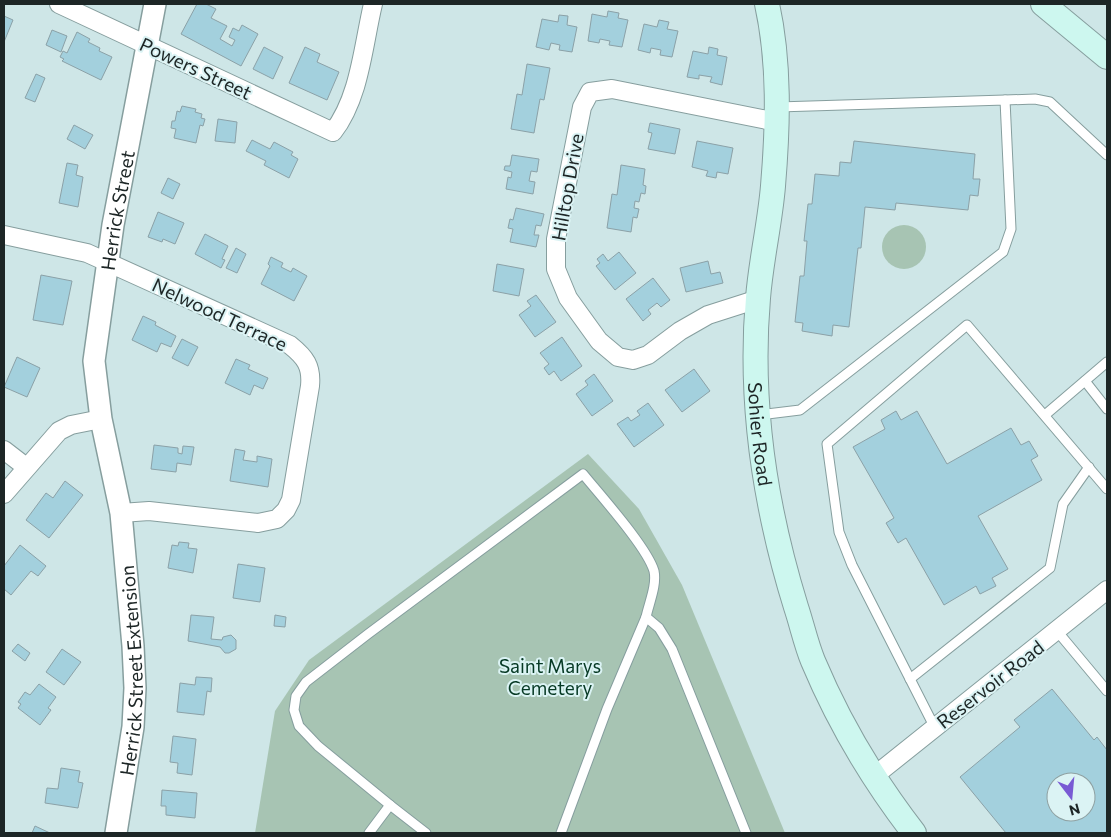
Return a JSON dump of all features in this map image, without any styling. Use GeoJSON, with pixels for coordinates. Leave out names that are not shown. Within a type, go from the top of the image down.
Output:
{"type":"FeatureCollection","features":[{"type":"Feature","properties":{"kind":"main road","name":"Sohier Road"},"geometry":{"type":"LineString","coordinates":[[767,4],[776,71],[777,115],[773,187],[758,299],[756,374],[758,415],[770,512],[788,580],[813,660],[844,726],[873,777],[914,833]]}},
{"type":"Feature","properties":{"kind":"main road"},"geometry":{"type":"LineString","coordinates":[[1043,4],[1107,57]]}},
{"type":"Feature","properties":{"kind":"street","name":"Powers Street"},"geometry":{"type":"LineString","coordinates":[[59,4],[333,132],[344,118],[352,98],[373,4]]}},
{"type":"Feature","properties":{"kind":"street","name":"Herrick Street"},"geometry":{"type":"LineString","coordinates":[[101,419],[94,361],[107,262],[155,4]]}},
{"type":"Feature","properties":{"kind":"street","name":"Hilltop Drive"},"geometry":{"type":"LineString","coordinates":[[758,299],[708,316],[680,331],[648,355],[633,360],[618,357],[600,341],[568,298],[556,269],[556,239],[582,107],[590,92],[612,89],[777,115]]}},
{"type":"Feature","properties":{"kind":"street","name":"Nelwood Terrace"},"geometry":{"type":"LineString","coordinates":[[4,235],[87,253],[290,345],[307,360],[311,376],[291,500],[286,510],[277,520],[258,523],[149,511],[120,514]]}},
{"type":"Feature","properties":{"kind":"street"},"geometry":{"type":"LineString","coordinates":[[4,494],[59,431],[72,425],[101,419]]}},
{"type":"Feature","properties":{"kind":"street","name":"Herrick Street Extension"},"geometry":{"type":"LineString","coordinates":[[101,419],[120,514],[135,688],[133,728],[116,833]]}},
{"type":"Feature","properties":{"kind":"street"},"geometry":{"type":"LineString","coordinates":[[4,450],[26,467]]}},
{"type":"Feature","properties":{"kind":"street","name":"Reservoir Road"},"geometry":{"type":"LineString","coordinates":[[873,777],[1107,590]]}},
{"type":"Feature","properties":{"kind":"lane"},"geometry":{"type":"LineString","coordinates":[[777,115],[1035,99],[1050,102],[1107,155]]}},
{"type":"Feature","properties":{"kind":"lane"},"geometry":{"type":"LineString","coordinates":[[758,415],[800,410],[1003,252],[1011,228],[1005,100]]}},
{"type":"Feature","properties":{"kind":"lane"},"geometry":{"type":"LineString","coordinates":[[935,728],[852,565],[839,532],[827,444],[967,325],[1107,488]]}},
{"type":"Feature","properties":{"kind":"lane"},"geometry":{"type":"LineString","coordinates":[[1045,415],[1107,362]]}},
{"type":"Feature","properties":{"kind":"lane"},"geometry":{"type":"LineString","coordinates":[[1085,381],[1107,409]]}},
{"type":"Feature","properties":{"kind":"lane"},"geometry":{"type":"LineString","coordinates":[[910,679],[1050,568],[1063,504],[1089,467]]}},
{"type":"Feature","properties":{"kind":"lane"},"geometry":{"type":"LineString","coordinates":[[426,833],[318,746],[299,726],[294,710],[296,696],[306,682],[368,634],[583,474],[614,512],[648,559],[654,571],[655,581],[646,617],[607,709],[561,833]]}},
{"type":"Feature","properties":{"kind":"lane"},"geometry":{"type":"LineString","coordinates":[[646,617],[659,628],[672,650],[746,833]]}},
{"type":"Feature","properties":{"kind":"lane"},"geometry":{"type":"LineString","coordinates":[[1056,631],[1107,691]]}},
{"type":"Feature","properties":{"kind":"lane"},"geometry":{"type":"LineString","coordinates":[[369,833],[390,805]]}},
{"type":"Feature","properties":{"kind":"green space"},"geometry":{"type":"Polygon","coordinates":[[[904,225],[916,229],[922,235],[926,247],[922,259],[916,265],[904,269],[892,265],[886,259],[882,247],[886,235],[892,229],[904,225]]]}},
{"type":"Feature","properties":{"kind":"green space","name":"Saint Marys Cemetery"},"geometry":{"type":"Polygon","coordinates":[[[588,454],[639,509],[682,585],[785,833],[255,833],[275,711],[309,660],[588,454]]]}},
{"type":"Feature","properties":{"kind":"building"},"geometry":{"type":"Polygon","coordinates":[[[197,4],[206,4],[216,9],[211,18],[227,26],[220,39],[232,46],[235,40],[229,37],[233,28],[239,31],[242,25],[258,34],[241,66],[181,34],[197,4]]]}},
{"type":"Feature","properties":{"kind":"building"},"geometry":{"type":"Polygon","coordinates":[[[608,11],[619,13],[618,18],[628,20],[622,47],[609,45],[610,41],[600,39],[599,43],[588,41],[592,14],[607,17],[608,11]]]}},
{"type":"Feature","properties":{"kind":"building"},"geometry":{"type":"Polygon","coordinates":[[[559,15],[568,16],[567,25],[577,27],[572,52],[559,50],[560,45],[551,43],[549,50],[536,47],[542,19],[558,22],[559,15]]]}},
{"type":"Feature","properties":{"kind":"building"},"geometry":{"type":"Polygon","coordinates":[[[4,16],[13,20],[4,42],[4,16]]]}},
{"type":"Feature","properties":{"kind":"building"},"geometry":{"type":"Polygon","coordinates":[[[659,20],[669,22],[667,29],[678,31],[672,57],[660,55],[661,50],[651,48],[650,53],[638,50],[644,24],[657,27],[659,20]]]}},
{"type":"Feature","properties":{"kind":"building"},"geometry":{"type":"Polygon","coordinates":[[[52,30],[67,36],[61,52],[46,45],[52,30]]]}},
{"type":"Feature","properties":{"kind":"building"},"geometry":{"type":"Polygon","coordinates":[[[77,32],[90,39],[88,42],[100,48],[99,51],[112,57],[101,80],[62,61],[64,59],[60,57],[63,51],[67,53],[77,32]]]}},
{"type":"Feature","properties":{"kind":"building"},"geometry":{"type":"Polygon","coordinates":[[[264,47],[283,57],[273,79],[253,69],[264,47]]]}},
{"type":"Feature","properties":{"kind":"building"},"geometry":{"type":"Polygon","coordinates":[[[305,47],[320,54],[317,62],[339,72],[327,100],[289,83],[305,47]]]}},
{"type":"Feature","properties":{"kind":"building"},"geometry":{"type":"Polygon","coordinates":[[[709,47],[718,49],[717,55],[727,57],[722,85],[710,82],[712,77],[699,75],[699,79],[687,77],[693,51],[708,54],[709,47]]]}},
{"type":"Feature","properties":{"kind":"building"},"geometry":{"type":"Polygon","coordinates":[[[527,64],[550,68],[544,100],[540,99],[534,133],[511,129],[517,94],[522,95],[527,64]]]}},
{"type":"Feature","properties":{"kind":"building"},"geometry":{"type":"Polygon","coordinates":[[[36,74],[45,78],[35,102],[25,98],[36,74]]]}},
{"type":"Feature","properties":{"kind":"building"},"geometry":{"type":"Polygon","coordinates":[[[182,106],[196,109],[195,112],[202,114],[201,118],[205,119],[203,126],[200,125],[196,143],[174,138],[176,129],[171,128],[172,121],[175,121],[177,111],[180,112],[182,106]]]}},
{"type":"Feature","properties":{"kind":"building"},"geometry":{"type":"Polygon","coordinates":[[[218,119],[237,122],[235,143],[215,141],[218,119]]]}},
{"type":"Feature","properties":{"kind":"building"},"geometry":{"type":"Polygon","coordinates":[[[650,123],[680,129],[675,154],[648,149],[652,133],[648,132],[650,123]]]}},
{"type":"Feature","properties":{"kind":"building"},"geometry":{"type":"Polygon","coordinates":[[[74,125],[93,135],[85,149],[67,139],[74,125]]]}},
{"type":"Feature","properties":{"kind":"building"},"geometry":{"type":"Polygon","coordinates":[[[252,140],[270,149],[274,142],[293,152],[291,155],[298,159],[289,178],[264,165],[266,161],[246,151],[252,140]]]}},
{"type":"Feature","properties":{"kind":"building"},"geometry":{"type":"Polygon","coordinates":[[[697,141],[733,148],[728,174],[717,172],[716,178],[706,176],[708,171],[692,167],[697,141]]]}},
{"type":"Feature","properties":{"kind":"building"},"geometry":{"type":"Polygon","coordinates":[[[854,141],[975,154],[973,179],[980,179],[978,196],[970,195],[968,210],[896,203],[895,210],[865,207],[861,248],[858,248],[849,327],[833,325],[832,336],[802,331],[803,323],[795,322],[800,276],[804,276],[807,241],[804,241],[808,204],[812,204],[815,174],[839,176],[840,162],[851,163],[854,141]]]}},
{"type":"Feature","properties":{"kind":"building"},"geometry":{"type":"Polygon","coordinates":[[[512,155],[539,159],[537,172],[531,171],[529,181],[535,182],[533,194],[506,189],[508,177],[511,178],[512,172],[504,170],[505,166],[510,166],[512,155]]]}},
{"type":"Feature","properties":{"kind":"building"},"geometry":{"type":"Polygon","coordinates":[[[67,163],[78,165],[76,175],[83,177],[78,207],[59,203],[67,163]]]}},
{"type":"Feature","properties":{"kind":"building"},"geometry":{"type":"Polygon","coordinates":[[[621,165],[645,169],[643,185],[646,186],[645,194],[641,193],[639,202],[635,201],[634,208],[639,209],[637,218],[633,217],[631,232],[607,228],[612,194],[617,195],[621,165]]]}},
{"type":"Feature","properties":{"kind":"building"},"geometry":{"type":"Polygon","coordinates":[[[168,178],[180,184],[173,199],[161,193],[168,178]]]}},
{"type":"Feature","properties":{"kind":"building"},"geometry":{"type":"Polygon","coordinates":[[[516,208],[544,214],[541,226],[536,225],[534,235],[539,235],[536,247],[510,242],[513,229],[508,228],[510,219],[513,220],[516,208]]]}},
{"type":"Feature","properties":{"kind":"building"},"geometry":{"type":"Polygon","coordinates":[[[158,212],[184,223],[175,244],[163,239],[162,242],[148,237],[158,212]]]}},
{"type":"Feature","properties":{"kind":"building"},"geometry":{"type":"Polygon","coordinates":[[[205,234],[228,246],[222,259],[225,260],[221,268],[195,254],[205,234]]]}},
{"type":"Feature","properties":{"kind":"building"},"geometry":{"type":"Polygon","coordinates":[[[236,248],[246,254],[237,273],[226,268],[236,248]]]}},
{"type":"Feature","properties":{"kind":"building"},"geometry":{"type":"Polygon","coordinates":[[[619,252],[636,273],[615,290],[596,266],[600,263],[597,259],[603,254],[608,261],[619,252]]]}},
{"type":"Feature","properties":{"kind":"building"},"geometry":{"type":"Polygon","coordinates":[[[271,257],[283,263],[281,267],[291,272],[293,268],[307,276],[294,301],[261,284],[270,266],[268,264],[271,257]]]}},
{"type":"Feature","properties":{"kind":"building"},"geometry":{"type":"Polygon","coordinates":[[[708,261],[711,274],[720,272],[723,283],[686,292],[680,268],[708,261]]]}},
{"type":"Feature","properties":{"kind":"building"},"geometry":{"type":"Polygon","coordinates":[[[497,264],[524,269],[519,296],[493,291],[497,264]]]}},
{"type":"Feature","properties":{"kind":"building"},"geometry":{"type":"Polygon","coordinates":[[[41,275],[72,281],[63,325],[33,320],[41,275]]]}},
{"type":"Feature","properties":{"kind":"building"},"geometry":{"type":"Polygon","coordinates":[[[653,278],[670,300],[661,307],[657,303],[648,310],[651,314],[643,321],[626,299],[653,278]]]}},
{"type":"Feature","properties":{"kind":"building"},"geometry":{"type":"Polygon","coordinates":[[[536,295],[556,322],[535,337],[519,315],[531,306],[527,301],[536,295]]]}},
{"type":"Feature","properties":{"kind":"building"},"geometry":{"type":"Polygon","coordinates":[[[143,316],[156,322],[155,325],[176,336],[171,347],[161,343],[157,352],[132,340],[143,316]]]}},
{"type":"Feature","properties":{"kind":"building"},"geometry":{"type":"Polygon","coordinates":[[[562,337],[582,366],[561,381],[554,371],[549,375],[544,368],[549,364],[540,353],[562,337]]]}},
{"type":"Feature","properties":{"kind":"building"},"geometry":{"type":"Polygon","coordinates":[[[182,339],[198,347],[188,366],[172,358],[182,339]]]}},
{"type":"Feature","properties":{"kind":"building"},"geometry":{"type":"Polygon","coordinates":[[[17,357],[40,368],[27,397],[4,387],[17,357]]]}},
{"type":"Feature","properties":{"kind":"building"},"geometry":{"type":"Polygon","coordinates":[[[236,359],[250,365],[248,369],[268,378],[263,389],[254,385],[250,395],[225,383],[236,359]]]}},
{"type":"Feature","properties":{"kind":"building"},"geometry":{"type":"Polygon","coordinates":[[[694,369],[710,391],[682,412],[665,390],[694,369]]]}},
{"type":"Feature","properties":{"kind":"building"},"geometry":{"type":"Polygon","coordinates":[[[594,374],[613,401],[592,416],[576,394],[588,385],[585,381],[594,374]]]}},
{"type":"Feature","properties":{"kind":"building"},"geometry":{"type":"Polygon","coordinates":[[[648,403],[664,425],[634,447],[617,424],[628,417],[631,421],[640,415],[637,411],[648,403]]]}},
{"type":"Feature","properties":{"kind":"building"},"geometry":{"type":"Polygon","coordinates":[[[896,411],[901,420],[917,411],[947,464],[1011,428],[1021,445],[1029,441],[1038,456],[1031,460],[1042,480],[978,516],[1008,569],[992,578],[996,586],[980,594],[976,586],[944,605],[906,538],[898,543],[886,523],[894,518],[853,447],[885,429],[881,420],[896,411]]]}},
{"type":"Feature","properties":{"kind":"building"},"geometry":{"type":"Polygon","coordinates":[[[154,445],[178,448],[178,453],[182,454],[183,446],[194,447],[191,465],[177,463],[176,472],[151,469],[154,445]]]}},
{"type":"Feature","properties":{"kind":"building"},"geometry":{"type":"Polygon","coordinates":[[[235,449],[245,451],[243,460],[257,462],[257,456],[272,459],[268,487],[230,481],[235,449]]]}},
{"type":"Feature","properties":{"kind":"building"},"geometry":{"type":"Polygon","coordinates":[[[65,481],[83,495],[49,538],[26,520],[46,493],[53,498],[65,481]]]}},
{"type":"Feature","properties":{"kind":"building"},"geometry":{"type":"Polygon","coordinates":[[[179,542],[189,543],[188,548],[197,549],[193,573],[168,568],[172,545],[178,546],[179,542]]]}},
{"type":"Feature","properties":{"kind":"building"},"geometry":{"type":"Polygon","coordinates":[[[20,545],[46,566],[38,576],[31,571],[11,595],[4,589],[4,566],[20,545]]]}},
{"type":"Feature","properties":{"kind":"building"},"geometry":{"type":"Polygon","coordinates":[[[238,564],[265,568],[260,602],[233,598],[238,564]]]}},
{"type":"Feature","properties":{"kind":"building"},"geometry":{"type":"Polygon","coordinates":[[[191,615],[214,617],[211,639],[222,640],[223,637],[231,635],[236,640],[236,649],[225,653],[220,647],[188,641],[191,615]]]}},
{"type":"Feature","properties":{"kind":"building"},"geometry":{"type":"Polygon","coordinates":[[[275,615],[286,617],[285,627],[274,626],[275,615]]]}},
{"type":"Feature","properties":{"kind":"building"},"geometry":{"type":"Polygon","coordinates":[[[18,644],[30,653],[25,661],[12,651],[18,644]]]}},
{"type":"Feature","properties":{"kind":"building"},"geometry":{"type":"Polygon","coordinates":[[[62,649],[81,662],[64,685],[46,672],[62,649]]]}},
{"type":"Feature","properties":{"kind":"building"},"geometry":{"type":"Polygon","coordinates":[[[196,677],[212,678],[211,692],[207,691],[204,715],[177,712],[180,683],[195,685],[196,677]]]}},
{"type":"Feature","properties":{"kind":"building"},"geometry":{"type":"Polygon","coordinates":[[[39,684],[56,697],[48,708],[51,710],[40,725],[18,708],[21,704],[18,702],[25,692],[30,695],[39,684]]]}},
{"type":"Feature","properties":{"kind":"building"},"geometry":{"type":"Polygon","coordinates":[[[1052,689],[1094,740],[1097,737],[1107,750],[1107,831],[1105,833],[1006,833],[960,777],[1020,727],[1014,720],[1052,689]]]}},
{"type":"Feature","properties":{"kind":"building"},"geometry":{"type":"Polygon","coordinates":[[[173,736],[196,739],[192,775],[177,773],[178,763],[170,762],[173,736]]]}},
{"type":"Feature","properties":{"kind":"building"},"geometry":{"type":"Polygon","coordinates":[[[61,768],[80,771],[78,782],[83,783],[78,808],[45,803],[47,788],[58,789],[61,768]]]}},
{"type":"Feature","properties":{"kind":"building"},"geometry":{"type":"Polygon","coordinates":[[[162,790],[197,793],[195,818],[166,815],[166,806],[161,806],[162,790]]]}},
{"type":"Feature","properties":{"kind":"building"},"geometry":{"type":"Polygon","coordinates":[[[35,826],[50,833],[32,833],[35,826]]]}}]}
